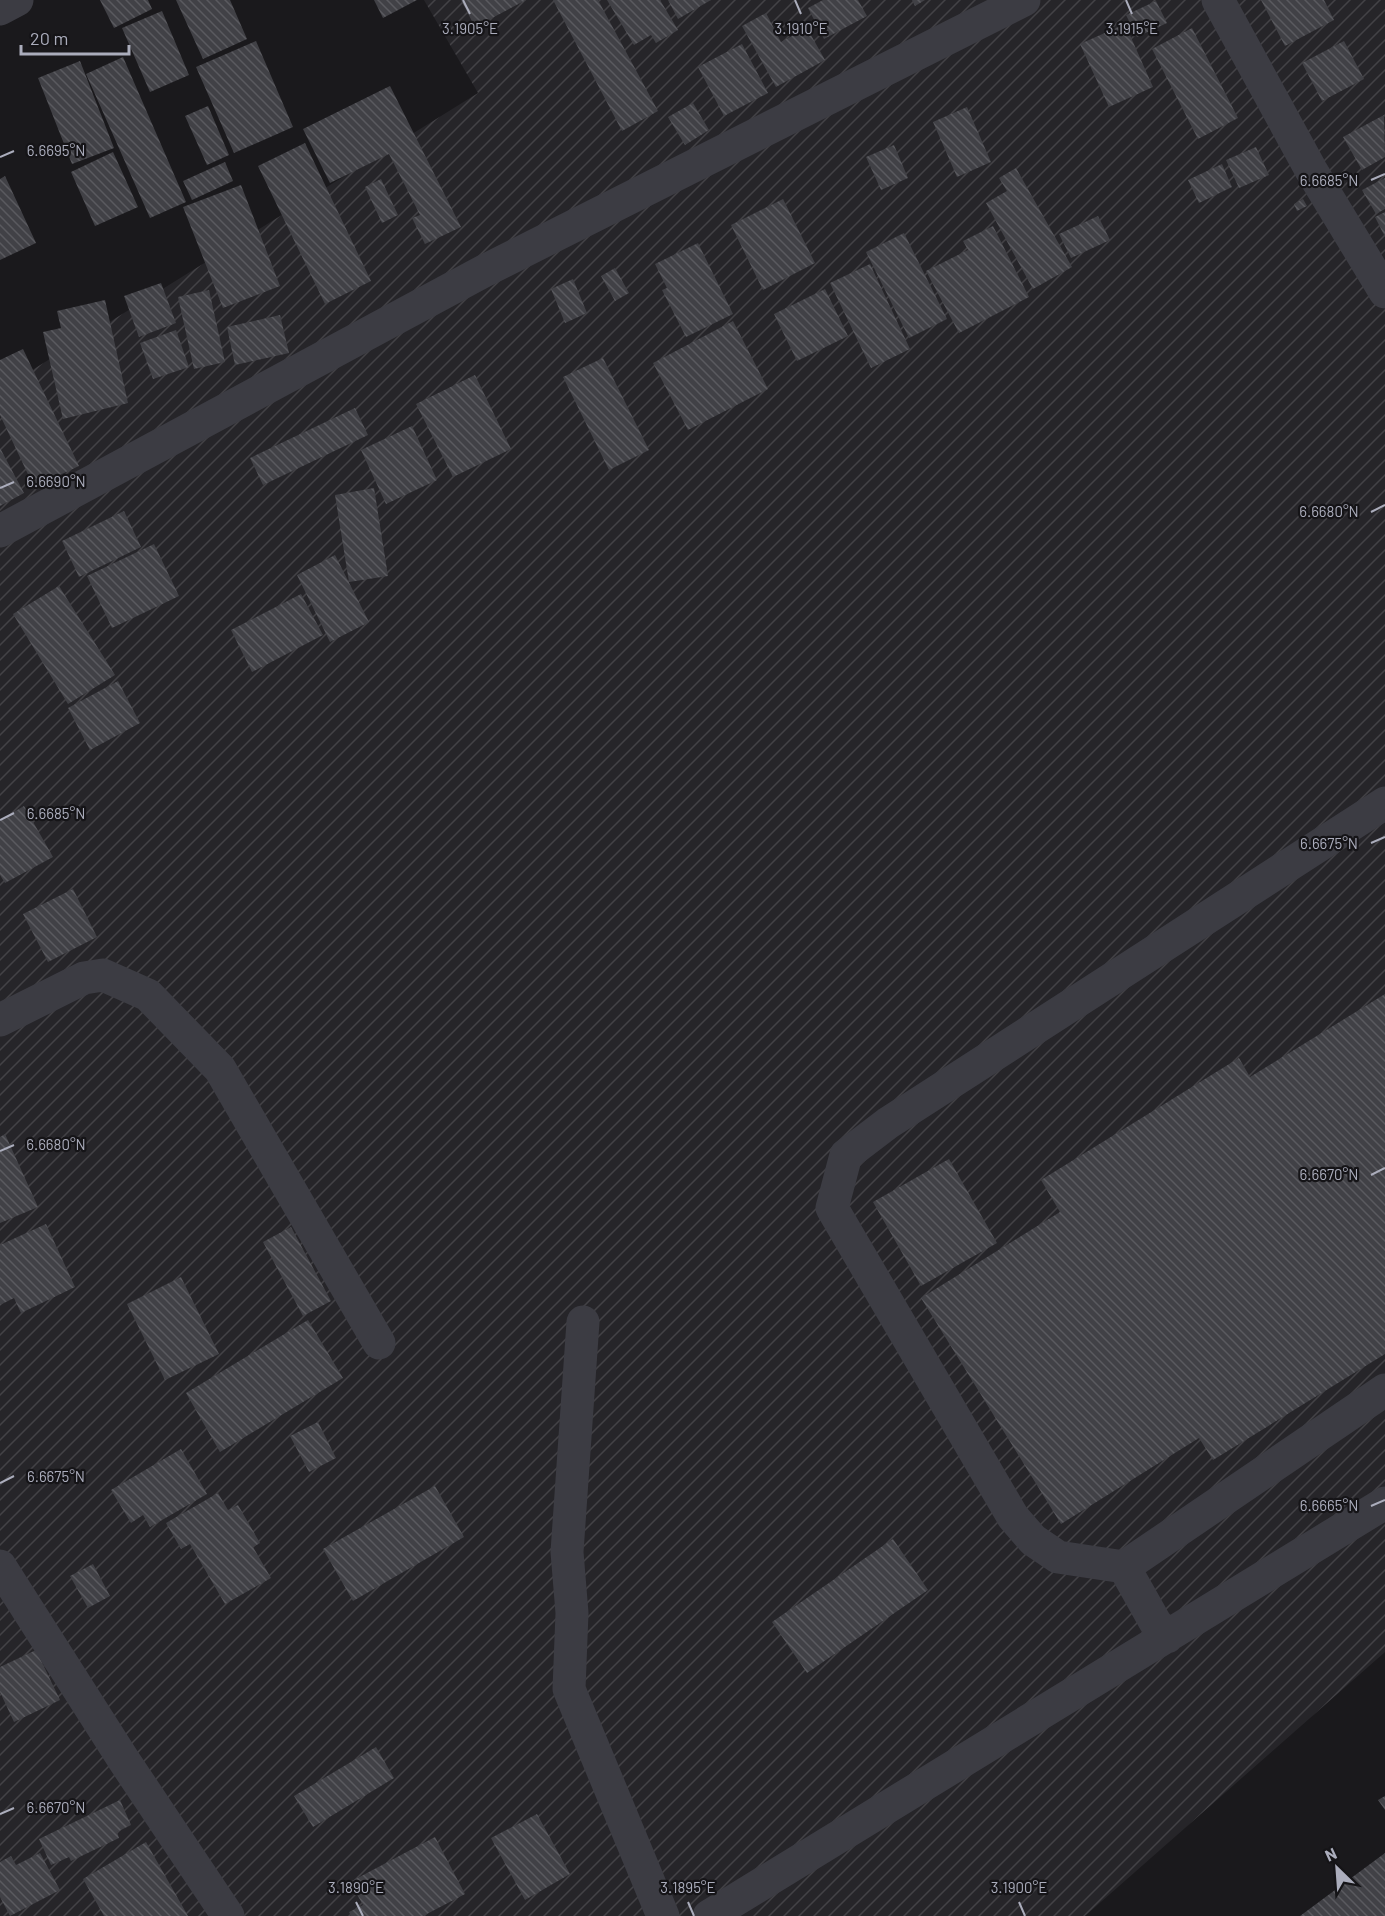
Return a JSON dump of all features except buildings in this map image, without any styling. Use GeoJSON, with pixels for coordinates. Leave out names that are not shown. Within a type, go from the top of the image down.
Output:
{"type":"FeatureCollection","features":[{"type":"Feature","properties":{"kind":"street"},"geometry":{"type":"LineString","coordinates":[[0,9],[17,0]]}},
{"type":"Feature","properties":{"kind":"street"},"geometry":{"type":"LineString","coordinates":[[0,531],[484,271],[1024,0]]}},
{"type":"Feature","properties":{"kind":"street"},"geometry":{"type":"LineString","coordinates":[[1218,0],[1311,170],[1385,292]]}},
{"type":"Feature","properties":{"kind":"street"},"geometry":{"type":"LineString","coordinates":[[1385,803],[888,1123],[846,1155],[832,1208],[1013,1517],[1033,1539],[1058,1557],[1124,1567],[1385,1389]]}},
{"type":"Feature","properties":{"kind":"street"},"geometry":{"type":"LineString","coordinates":[[0,1020],[84,978],[103,975],[148,995],[220,1069],[379,1343]]}},
{"type":"Feature","properties":{"kind":"street"},"geometry":{"type":"LineString","coordinates":[[583,1322],[567,1552],[573,1613],[569,1689],[663,1916]]}},
{"type":"Feature","properties":{"kind":"street"},"geometry":{"type":"LineString","coordinates":[[709,1916],[1385,1503]]}},
{"type":"Feature","properties":{"kind":"street"},"geometry":{"type":"LineString","coordinates":[[0,1566],[11,1608],[228,1916]]}},
{"type":"Feature","properties":{"kind":"street"},"geometry":{"type":"LineString","coordinates":[[1124,1567],[1155,1622],[1167,1637]]}},
{"type":"Feature","properties":{"kind":"shaded area"},"geometry":{"type":"Polygon","coordinates":[[[424,0],[1385,0],[1385,1652],[1085,1916],[0,1916],[0,390],[478,93],[424,0]]]}}]}
